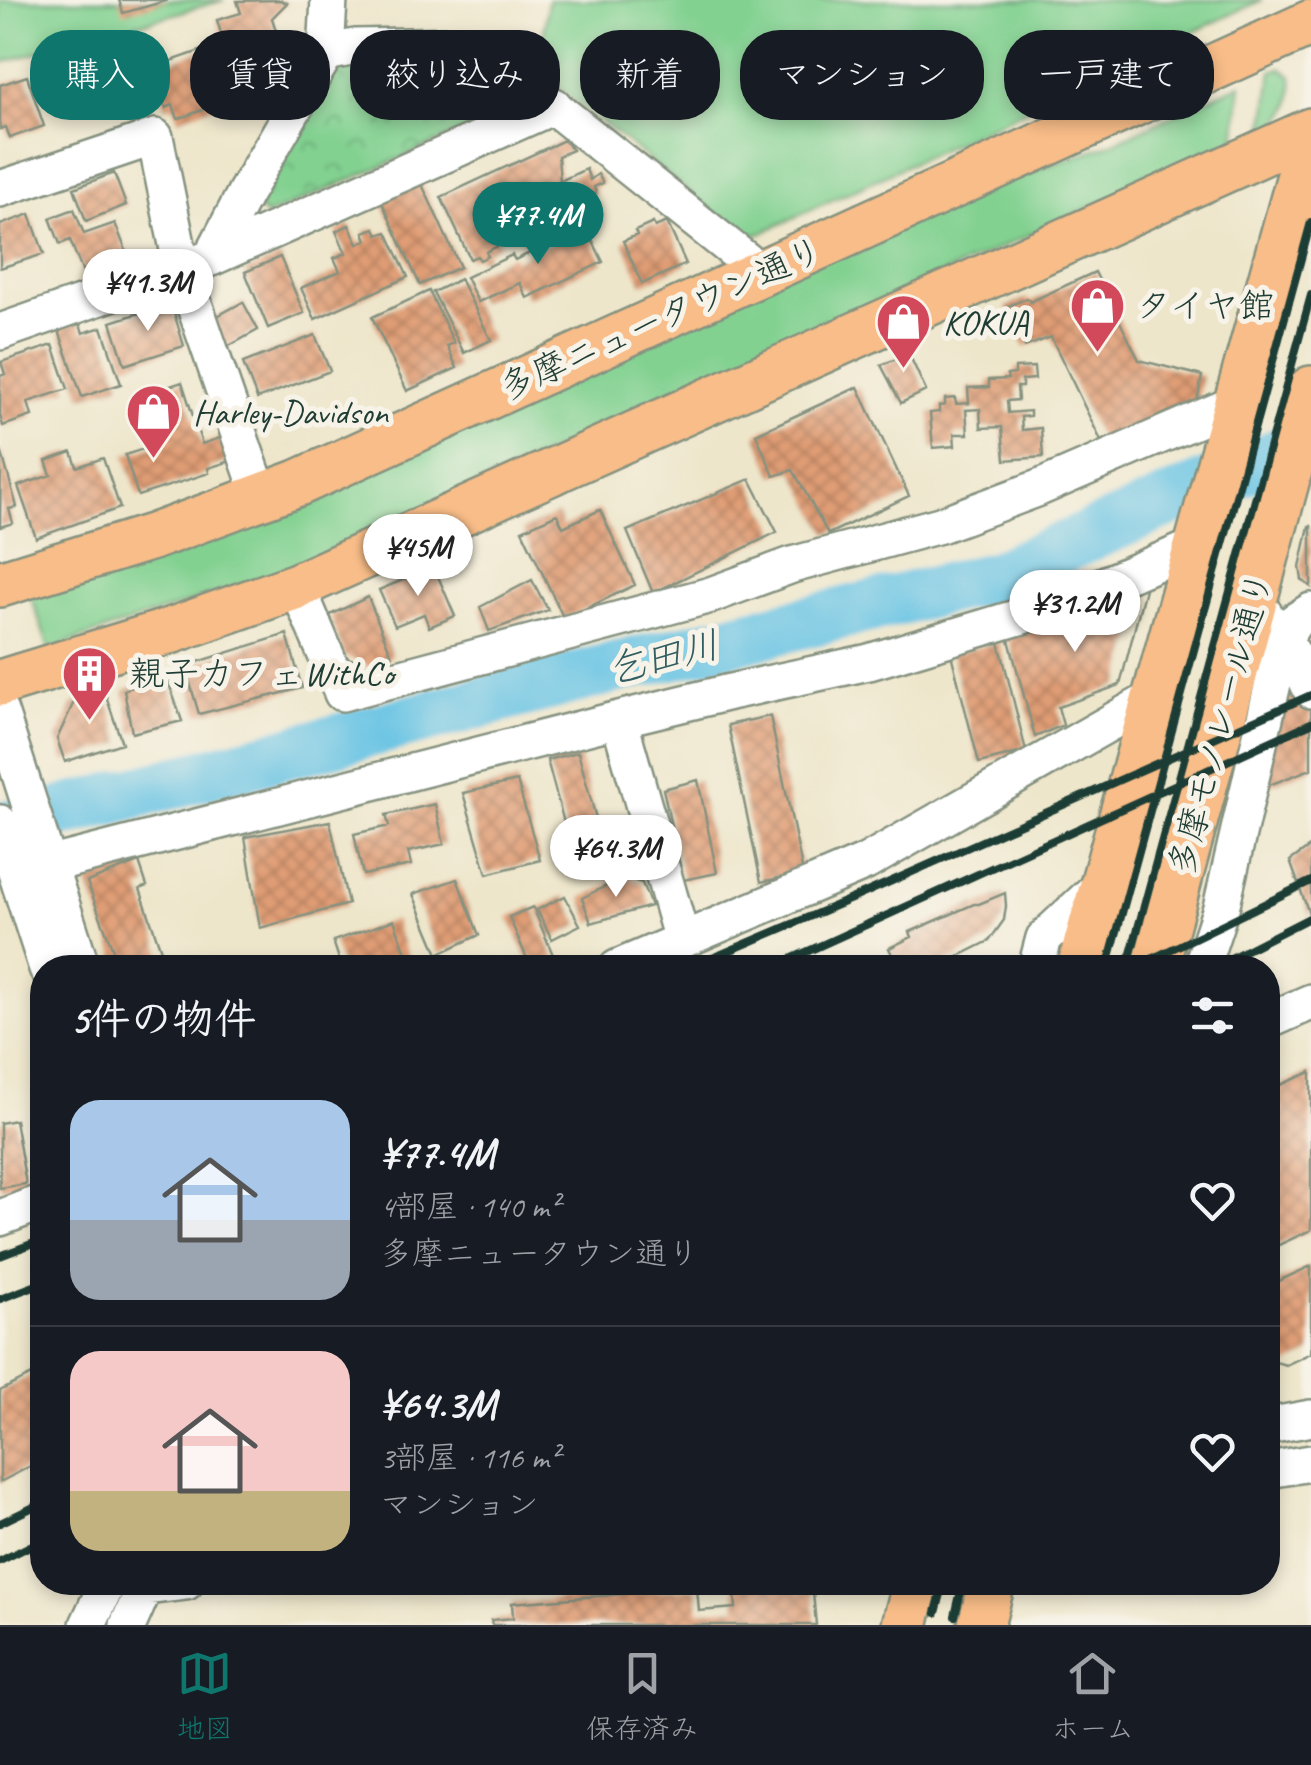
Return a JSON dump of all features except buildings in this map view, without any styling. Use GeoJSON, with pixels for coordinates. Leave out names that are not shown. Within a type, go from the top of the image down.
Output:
{"type":"FeatureCollection","features":[{"type":"Feature","properties":{"kind":"main road","name":"多摩ニュータウン通り"},"geometry":{"type":"LineString","coordinates":[[0,584],[261,498],[1311,22]]}},
{"type":"Feature","properties":{"kind":"main road"},"geometry":{"type":"LineString","coordinates":[[1233,414],[1311,133]]}},
{"type":"Feature","properties":{"kind":"main road"},"geometry":{"type":"LineString","coordinates":[[0,682],[174,630],[297,586],[1311,133]]}},
{"type":"Feature","properties":{"kind":"main road","name":"多摩モノレール通り"},"geometry":{"type":"LineString","coordinates":[[1158,955],[1253,598],[1292,492],[1311,389]]}},
{"type":"Feature","properties":{"kind":"main road","name":"多摩モノレール通り"},"geometry":{"type":"LineString","coordinates":[[1084,955],[1233,414]]}},
{"type":"Feature","properties":{"kind":"main road"},"geometry":{"type":"LineString","coordinates":[[905,1625],[913,1595]]}},
{"type":"Feature","properties":{"kind":"main road"},"geometry":{"type":"LineString","coordinates":[[981,1625],[989,1595]]}},
{"type":"Feature","properties":{"kind":"street"},"geometry":{"type":"LineString","coordinates":[[328,30],[330,0]]}},
{"type":"Feature","properties":{"kind":"street"},"geometry":{"type":"LineString","coordinates":[[560,111],[762,273]]}},
{"type":"Feature","properties":{"kind":"street"},"geometry":{"type":"LineString","coordinates":[[197,264],[288,120]]}},
{"type":"Feature","properties":{"kind":"street"},"geometry":{"type":"LineString","coordinates":[[0,332],[197,264],[522,120]]}},
{"type":"Feature","properties":{"kind":"street"},"geometry":{"type":"LineString","coordinates":[[0,189],[155,137],[197,264],[261,498]]}},
{"type":"Feature","properties":{"kind":"street"},"geometry":{"type":"LineString","coordinates":[[297,586],[342,693],[711,596],[792,564],[940,525],[1233,414]]}},
{"type":"Feature","properties":{"kind":"street"},"geometry":{"type":"LineString","coordinates":[[19,856],[869,662],[1049,608],[1200,532]]}},
{"type":"Feature","properties":{"kind":"street"},"geometry":{"type":"LineString","coordinates":[[1253,598],[1299,663],[1311,690]]}},
{"type":"Feature","properties":{"kind":"street"},"geometry":{"type":"LineString","coordinates":[[1205,955],[1221,908],[1283,640],[1295,621],[1311,611]]}},
{"type":"Feature","properties":{"kind":"street"},"geometry":{"type":"LineString","coordinates":[[647,955],[866,862],[1155,697]]}},
{"type":"Feature","properties":{"kind":"street"},"geometry":{"type":"LineString","coordinates":[[0,712],[25,790],[19,856],[44,955]]}},
{"type":"Feature","properties":{"kind":"street"},"geometry":{"type":"LineString","coordinates":[[619,719],[682,940]]}},
{"type":"Feature","properties":{"kind":"street"},"geometry":{"type":"LineString","coordinates":[[19,856],[75,955]]}},
{"type":"Feature","properties":{"kind":"street"},"geometry":{"type":"LineString","coordinates":[[1039,955],[1044,938],[1106,880]]}},
{"type":"Feature","properties":{"kind":"street"},"geometry":{"type":"LineString","coordinates":[[1280,1016],[1311,1002]]}},
{"type":"Feature","properties":{"kind":"street"},"geometry":{"type":"LineString","coordinates":[[1280,1040],[1311,1026]]}},
{"type":"Feature","properties":{"kind":"street"},"geometry":{"type":"LineString","coordinates":[[0,1218],[30,1207]]}},
{"type":"Feature","properties":{"kind":"street"},"geometry":{"type":"LineString","coordinates":[[1280,1424],[1311,1418]]}},
{"type":"Feature","properties":{"kind":"street"},"geometry":{"type":"LineString","coordinates":[[1280,1468],[1311,1463]]}},
{"type":"Feature","properties":{"kind":"street"},"geometry":{"type":"LineString","coordinates":[[88,1625],[102,1595]]}},
{"type":"Feature","properties":{"kind":"street"},"geometry":{"type":"LineString","coordinates":[[128,1625],[140,1595]]}},
{"type":"Feature","properties":{"kind":"green space"},"geometry":{"type":"Polygon","coordinates":[[[0,0],[224,0],[117,30],[30,30],[30,55],[0,63],[0,0]]]}},
{"type":"Feature","properties":{"kind":"green space"},"geometry":{"type":"Polygon","coordinates":[[[548,0],[1262,0],[1197,30],[1004,30],[1004,120],[748,239],[599,120],[720,120],[720,30],[580,30],[580,105],[560,89],[560,30],[544,30],[548,0]]]}},
{"type":"Feature","properties":{"kind":"green space"},"geometry":{"type":"Polygon","coordinates":[[[350,65],[350,120],[489,120],[266,216],[254,204],[304,120],[330,120],[331,75],[350,65]]]}},
{"type":"Feature","properties":{"kind":"green space"},"geometry":{"type":"Polygon","coordinates":[[[1281,68],[1292,76],[1291,103],[1279,122],[1264,134],[1272,71],[1281,68]]]}},
{"type":"Feature","properties":{"kind":"green space"},"geometry":{"type":"Polygon","coordinates":[[[1241,84],[1235,142],[288,570],[49,649],[30,593],[980,189],[1108,145],[1163,120],[1214,120],[1214,96],[1241,84]]]}},
{"type":"Feature","properties":{"kind":"waterway","name":"乞田川"},"geometry":{"type":"LineString","coordinates":[[0,828],[609,669],[995,577],[1311,440]]}},
{"type":"Feature","properties":{"kind":"railway"},"geometry":{"type":"LineString","coordinates":[[1111,955],[1311,222]]}},
{"type":"Feature","properties":{"kind":"railway"},"geometry":{"type":"LineString","coordinates":[[1131,955],[1311,295]]}},
{"type":"Feature","properties":{"kind":"railway"},"geometry":{"type":"LineString","coordinates":[[720,955],[1311,695]]}},
{"type":"Feature","properties":{"kind":"railway"},"geometry":{"type":"LineString","coordinates":[[800,955],[1311,723]]}},
{"type":"Feature","properties":{"kind":"railway"},"geometry":{"type":"LineString","coordinates":[[1160,955],[1311,881]]}},
{"type":"Feature","properties":{"kind":"railway"},"geometry":{"type":"LineString","coordinates":[[1236,955],[1311,917]]}},
{"type":"Feature","properties":{"kind":"railway"},"geometry":{"type":"LineString","coordinates":[[0,1256],[30,1245]]}},
{"type":"Feature","properties":{"kind":"railway"},"geometry":{"type":"LineString","coordinates":[[0,1299],[30,1288]]}},
{"type":"Feature","properties":{"kind":"railway"},"geometry":{"type":"LineString","coordinates":[[0,1523],[30,1509]]}},
{"type":"Feature","properties":{"kind":"railway"},"geometry":{"type":"LineString","coordinates":[[0,1561],[30,1546]]}},
{"type":"Feature","properties":{"kind":"railway"},"geometry":{"type":"LineString","coordinates":[[936,1613],[941,1595]]}},
{"type":"Feature","properties":{"kind":"railway"},"geometry":{"type":"LineString","coordinates":[[955,1616],[960,1595]]}},
{"type":"Feature","properties":{"kind":"place","name":"タイヤ館"},"geometry":{"type":"Point","coordinates":[1097,354]}},
{"type":"Feature","properties":{"kind":"place","name":"KOKUA"},"geometry":{"type":"Point","coordinates":[904,371]}},
{"type":"Feature","properties":{"kind":"place","name":"Harley-Davidson"},"geometry":{"type":"Point","coordinates":[154,461]}},
{"type":"Feature","properties":{"kind":"place","name":"親子カフェWithCo"},"geometry":{"type":"Point","coordinates":[90,722]}}]}
